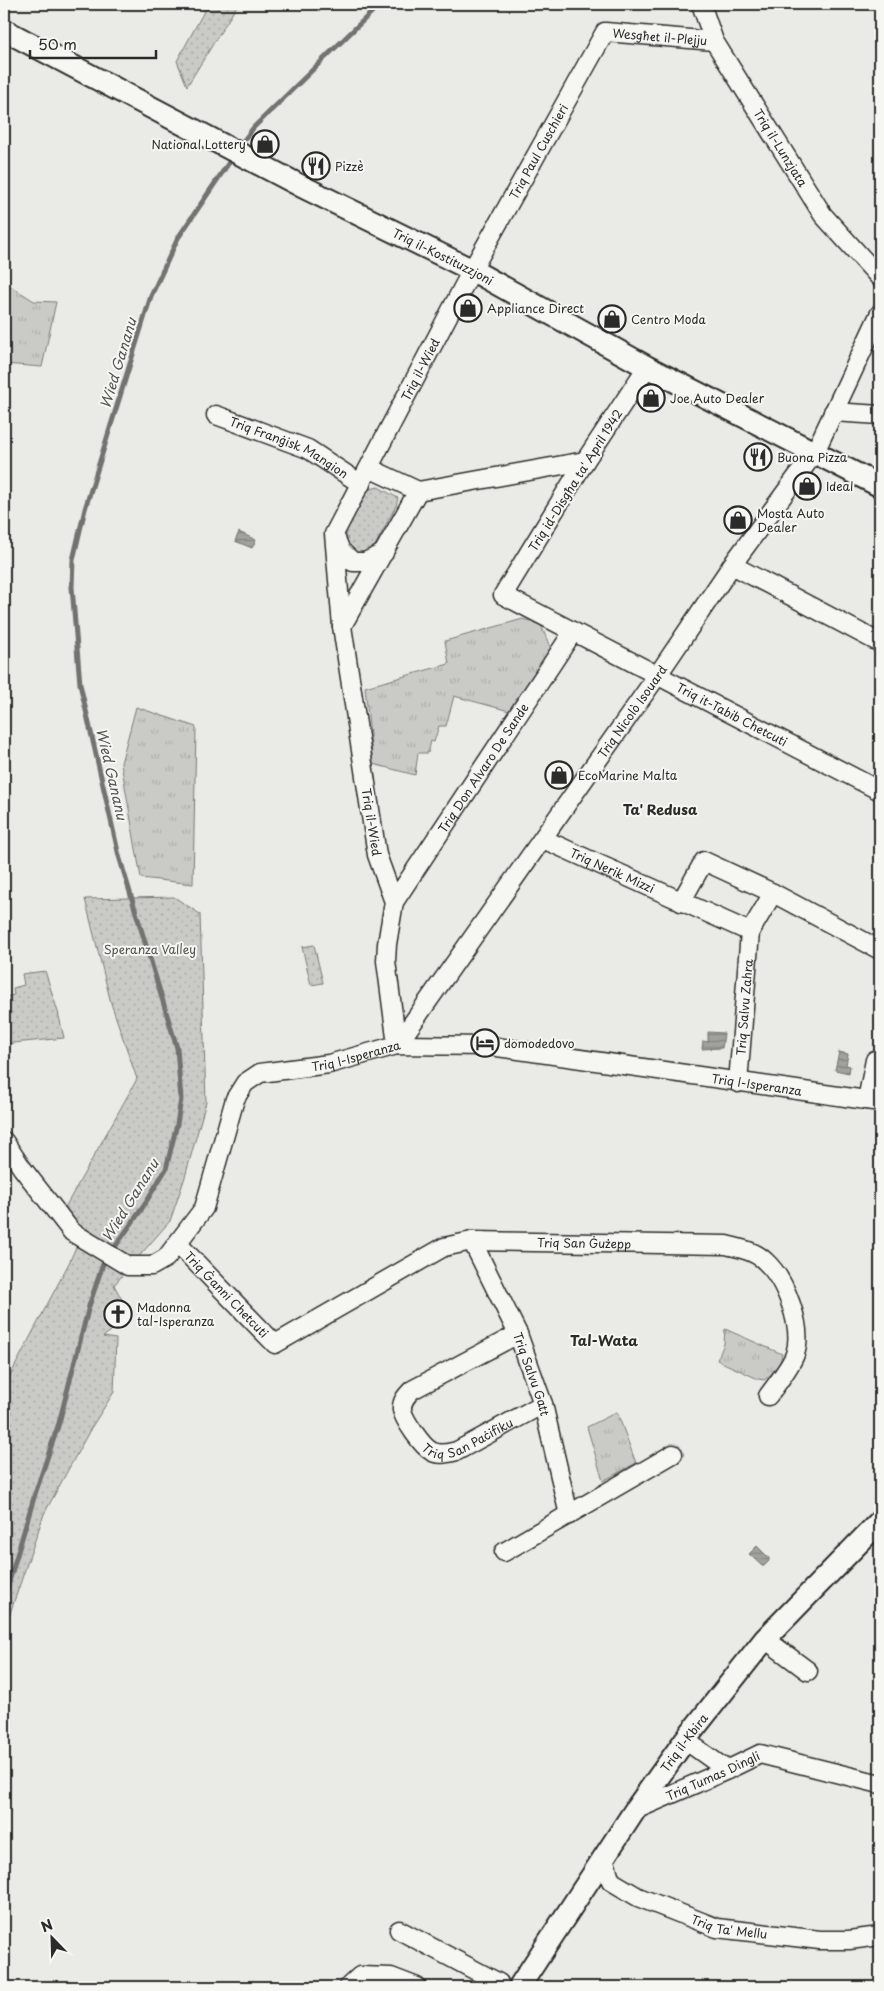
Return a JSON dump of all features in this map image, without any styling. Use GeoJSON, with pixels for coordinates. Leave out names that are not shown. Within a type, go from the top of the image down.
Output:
{"type":"FeatureCollection","features":[{"type":"Feature","properties":{"kind":"main road","name":"Triq il-Kostituzzjoni"},"geometry":{"type":"LineString","coordinates":[[4,30],[301,186],[472,270],[647,367],[880,486]]}},
{"type":"Feature","properties":{"kind":"main road","name":"Triq il-Kbira"},"geometry":{"type":"LineString","coordinates":[[506,1986],[604,1858],[635,1810],[686,1740],[765,1639],[880,1521]]}},
{"type":"Feature","properties":{"kind":"street","name":"Triq il-Lunzjata"},"geometry":{"type":"LineString","coordinates":[[701,4],[714,41],[823,215],[880,278]]}},
{"type":"Feature","properties":{"kind":"street","name":"Wesgħet il-Plejju"},"geometry":{"type":"LineString","coordinates":[[606,32],[714,41]]}},
{"type":"Feature","properties":{"kind":"street","name":"Triq Paul Cuschieri"},"geometry":{"type":"LineString","coordinates":[[472,270],[606,32]]}},
{"type":"Feature","properties":{"kind":"street","name":"Triq il-Wied"},"geometry":{"type":"LineString","coordinates":[[394,902],[376,855],[342,626],[334,534],[472,270]]}},
{"type":"Feature","properties":{"kind":"street","name":"Triq Nicolò Isouard"},"geometry":{"type":"LineString","coordinates":[[397,1045],[657,676],[732,565],[815,452],[880,313]]}},
{"type":"Feature","properties":{"kind":"street","name":"Triq id-Disgħa ta' April 1942"},"geometry":{"type":"LineString","coordinates":[[503,594],[647,367]]}},
{"type":"Feature","properties":{"kind":"street"},"geometry":{"type":"LineString","coordinates":[[833,412],[880,415]]}},
{"type":"Feature","properties":{"kind":"street","name":"Triq Franġisk Mangion"},"geometry":{"type":"LineString","coordinates":[[216,414],[308,449],[361,484]]}},
{"type":"Feature","properties":{"kind":"street"},"geometry":{"type":"LineString","coordinates":[[369,468],[418,491],[585,462]]}},
{"type":"Feature","properties":{"kind":"street"},"geometry":{"type":"LineString","coordinates":[[342,626],[418,491]]}},
{"type":"Feature","properties":{"kind":"street"},"geometry":{"type":"LineString","coordinates":[[334,534],[341,551],[353,562],[365,562],[384,553]]}},
{"type":"Feature","properties":{"kind":"street"},"geometry":{"type":"LineString","coordinates":[[732,565],[880,643]]}},
{"type":"Feature","properties":{"kind":"street","name":"Triq it-Tabib Chetcuti"},"geometry":{"type":"LineString","coordinates":[[503,594],[880,791]]}},
{"type":"Feature","properties":{"kind":"street","name":"Triq Don Alvaro De Sande"},"geometry":{"type":"LineString","coordinates":[[394,902],[573,632]]}},
{"type":"Feature","properties":{"kind":"street","name":"Triq Nerik Mizzi"},"geometry":{"type":"LineString","coordinates":[[543,839],[750,932]]}},
{"type":"Feature","properties":{"kind":"street"},"geometry":{"type":"LineString","coordinates":[[681,902],[704,861],[772,893],[880,950]]}},
{"type":"Feature","properties":{"kind":"street"},"geometry":{"type":"LineString","coordinates":[[750,932],[772,893]]}},
{"type":"Feature","properties":{"kind":"street"},"geometry":{"type":"LineString","coordinates":[[394,902],[386,961],[397,1045]]}},
{"type":"Feature","properties":{"kind":"street","name":"Triq Salvu Zahra"},"geometry":{"type":"LineString","coordinates":[[738,1083],[750,932]]}},
{"type":"Feature","properties":{"kind":"street","name":"Triq l-Isperanza"},"geometry":{"type":"LineString","coordinates":[[4,1141],[22,1168],[72,1232],[128,1266],[152,1266],[166,1258],[204,1208],[235,1098],[245,1083],[260,1073],[329,1064],[397,1045],[490,1046],[874,1101]]}},
{"type":"Feature","properties":{"kind":"street"},"geometry":{"type":"LineString","coordinates":[[874,1060],[874,1101]]}},
{"type":"Feature","properties":{"kind":"street","name":"Triq Salvu Gatt"},"geometry":{"type":"LineString","coordinates":[[472,1241],[518,1334],[543,1404],[569,1514]]}},
{"type":"Feature","properties":{"kind":"street","name":"Triq San Ġużepp"},"geometry":{"type":"LineString","coordinates":[[275,1344],[444,1246],[472,1241],[726,1245],[747,1250],[765,1260],[781,1282],[791,1306],[797,1330],[795,1354],[768,1396]]}},
{"type":"Feature","properties":{"kind":"street","name":"Triq Ġanni Chetcuti"},"geometry":{"type":"LineString","coordinates":[[178,1244],[275,1344]]}},
{"type":"Feature","properties":{"kind":"street","name":"Triq San Paċifiku"},"geometry":{"type":"LineString","coordinates":[[518,1334],[412,1390],[405,1397],[402,1409],[405,1418],[422,1444],[432,1452],[444,1455],[457,1451],[543,1404]]}},
{"type":"Feature","properties":{"kind":"street"},"geometry":{"type":"LineString","coordinates":[[504,1552],[673,1454]]}},
{"type":"Feature","properties":{"kind":"street"},"geometry":{"type":"LineString","coordinates":[[765,1639],[808,1671]]}},
{"type":"Feature","properties":{"kind":"street"},"geometry":{"type":"LineString","coordinates":[[686,1740],[727,1770]]}},
{"type":"Feature","properties":{"kind":"street","name":"Triq Tumas Dingli"},"geometry":{"type":"LineString","coordinates":[[635,1810],[760,1754],[880,1784]]}},
{"type":"Feature","properties":{"kind":"street","name":"Triq Ta' Mellu"},"geometry":{"type":"LineString","coordinates":[[604,1858],[610,1881],[638,1898],[717,1928],[820,1940],[849,1940],[880,1936]]}},
{"type":"Feature","properties":{"kind":"street"},"geometry":{"type":"LineString","coordinates":[[399,1930],[506,1986]]}},
{"type":"Feature","properties":{"kind":"street"},"geometry":{"type":"LineString","coordinates":[[348,1987],[360,1976],[391,1977],[416,1987]]}},
{"type":"Feature","properties":{"kind":"street"},"geometry":{"type":"LineString","coordinates":[[480,1987],[506,1986]]}},
{"type":"Feature","properties":{"kind":"green space"},"geometry":{"type":"Polygon","coordinates":[[[208,4],[238,4],[187,86],[177,61],[208,4]]]}},
{"type":"Feature","properties":{"kind":"green space"},"geometry":{"type":"Polygon","coordinates":[[[4,282],[34,301],[56,302],[42,367],[4,364],[4,282]]]}},
{"type":"Feature","properties":{"kind":"green space"},"geometry":{"type":"Polygon","coordinates":[[[378,487],[398,498],[396,506],[371,553],[362,555],[348,551],[343,537],[367,490],[378,487]]]}},
{"type":"Feature","properties":{"kind":"green space"},"geometry":{"type":"Polygon","coordinates":[[[523,619],[541,625],[553,654],[513,712],[454,696],[446,726],[439,726],[434,742],[431,741],[428,753],[418,753],[415,775],[373,764],[365,687],[449,664],[445,641],[523,619]]]}},
{"type":"Feature","properties":{"kind":"green space"},"geometry":{"type":"Polygon","coordinates":[[[136,707],[196,727],[193,884],[141,878],[121,763],[136,707]]]}},
{"type":"Feature","properties":{"kind":"green space","name":"Speranza Valley"},"geometry":{"type":"Polygon","coordinates":[[[174,897],[200,914],[206,1102],[185,1177],[170,1221],[114,1285],[131,1316],[103,1337],[116,1339],[114,1392],[91,1428],[44,1514],[4,1631],[4,1387],[69,1263],[83,1231],[63,1211],[137,1079],[111,1003],[85,899],[174,897]]]}},
{"type":"Feature","properties":{"kind":"green space"},"geometry":{"type":"Polygon","coordinates":[[[314,945],[323,983],[311,985],[302,947],[314,945]]]}},
{"type":"Feature","properties":{"kind":"green space"},"geometry":{"type":"Polygon","coordinates":[[[45,971],[64,1038],[4,1044],[4,997],[14,995],[13,988],[24,985],[22,974],[45,971]]]}},
{"type":"Feature","properties":{"kind":"green space"},"geometry":{"type":"Polygon","coordinates":[[[725,1329],[782,1354],[779,1368],[764,1380],[717,1360],[724,1344],[725,1329]]]}},
{"type":"Feature","properties":{"kind":"green space"},"geometry":{"type":"Polygon","coordinates":[[[617,1412],[636,1463],[603,1481],[587,1427],[617,1412]]]}},
{"type":"Feature","properties":{"kind":"shaded area"},"geometry":{"type":"Polygon","coordinates":[[[239,532],[256,540],[252,548],[235,541],[239,532]]]}},
{"type":"Feature","properties":{"kind":"shaded area"},"geometry":{"type":"Polygon","coordinates":[[[708,1032],[724,1033],[722,1048],[702,1049],[703,1041],[708,1042],[708,1032]]]}},
{"type":"Feature","properties":{"kind":"shaded area"},"geometry":{"type":"Polygon","coordinates":[[[839,1052],[848,1054],[846,1065],[850,1066],[849,1073],[835,1070],[839,1052]]]}},
{"type":"Feature","properties":{"kind":"shaded area"},"geometry":{"type":"Polygon","coordinates":[[[757,1546],[769,1558],[769,1561],[764,1566],[749,1554],[757,1546]]]}},
{"type":"Feature","properties":{"kind":"waterway","name":"Wied Gananu"},"geometry":{"type":"LineString","coordinates":[[238,148],[254,127],[380,4]]}},
{"type":"Feature","properties":{"kind":"waterway","name":"Wied Gananu"},"geometry":{"type":"LineString","coordinates":[[4,1599],[35,1494],[59,1423],[89,1306],[103,1264],[141,1210],[166,1169],[181,1099],[177,1048],[119,856],[80,684],[72,587],[73,560],[85,509],[151,296],[178,238],[234,155]]}},
{"type":"Feature","properties":{"kind":"place","name":"National Lottery"},"geometry":{"type":"Point","coordinates":[265,144]}},
{"type":"Feature","properties":{"kind":"place","name":"Pizzè"},"geometry":{"type":"Point","coordinates":[316,166]}},
{"type":"Feature","properties":{"kind":"place","name":"Appliance Direct"},"geometry":{"type":"Point","coordinates":[468,308]}},
{"type":"Feature","properties":{"kind":"place","name":"Centro Moda"},"geometry":{"type":"Point","coordinates":[612,319]}},
{"type":"Feature","properties":{"kind":"place","name":"Joe Auto Dealer"},"geometry":{"type":"Point","coordinates":[651,398]}},
{"type":"Feature","properties":{"kind":"place","name":"Buona Pizza"},"geometry":{"type":"Point","coordinates":[758,457]}},
{"type":"Feature","properties":{"kind":"place","name":"Ideal"},"geometry":{"type":"Point","coordinates":[807,486]}},
{"type":"Feature","properties":{"kind":"place","name":"Mosta Auto Dealer"},"geometry":{"type":"Point","coordinates":[738,520]}},
{"type":"Feature","properties":{"kind":"place","name":"EcoMarine Malta"},"geometry":{"type":"Point","coordinates":[559,775]}},
{"type":"Feature","properties":{"kind":"place","name":"domodedovo"},"geometry":{"type":"Point","coordinates":[485,1043]}},
{"type":"Feature","properties":{"kind":"place","name":"Madonna tal-Isperanza"},"geometry":{"type":"Point","coordinates":[118,1314]}},
{"type":"Feature","properties":{"kind":"district","name":"Ta' Redusa"},"geometry":{"type":"Point","coordinates":[660,809]}},
{"type":"Feature","properties":{"kind":"district","name":"Tal-Wata"},"geometry":{"type":"Point","coordinates":[604,1340]}}]}
